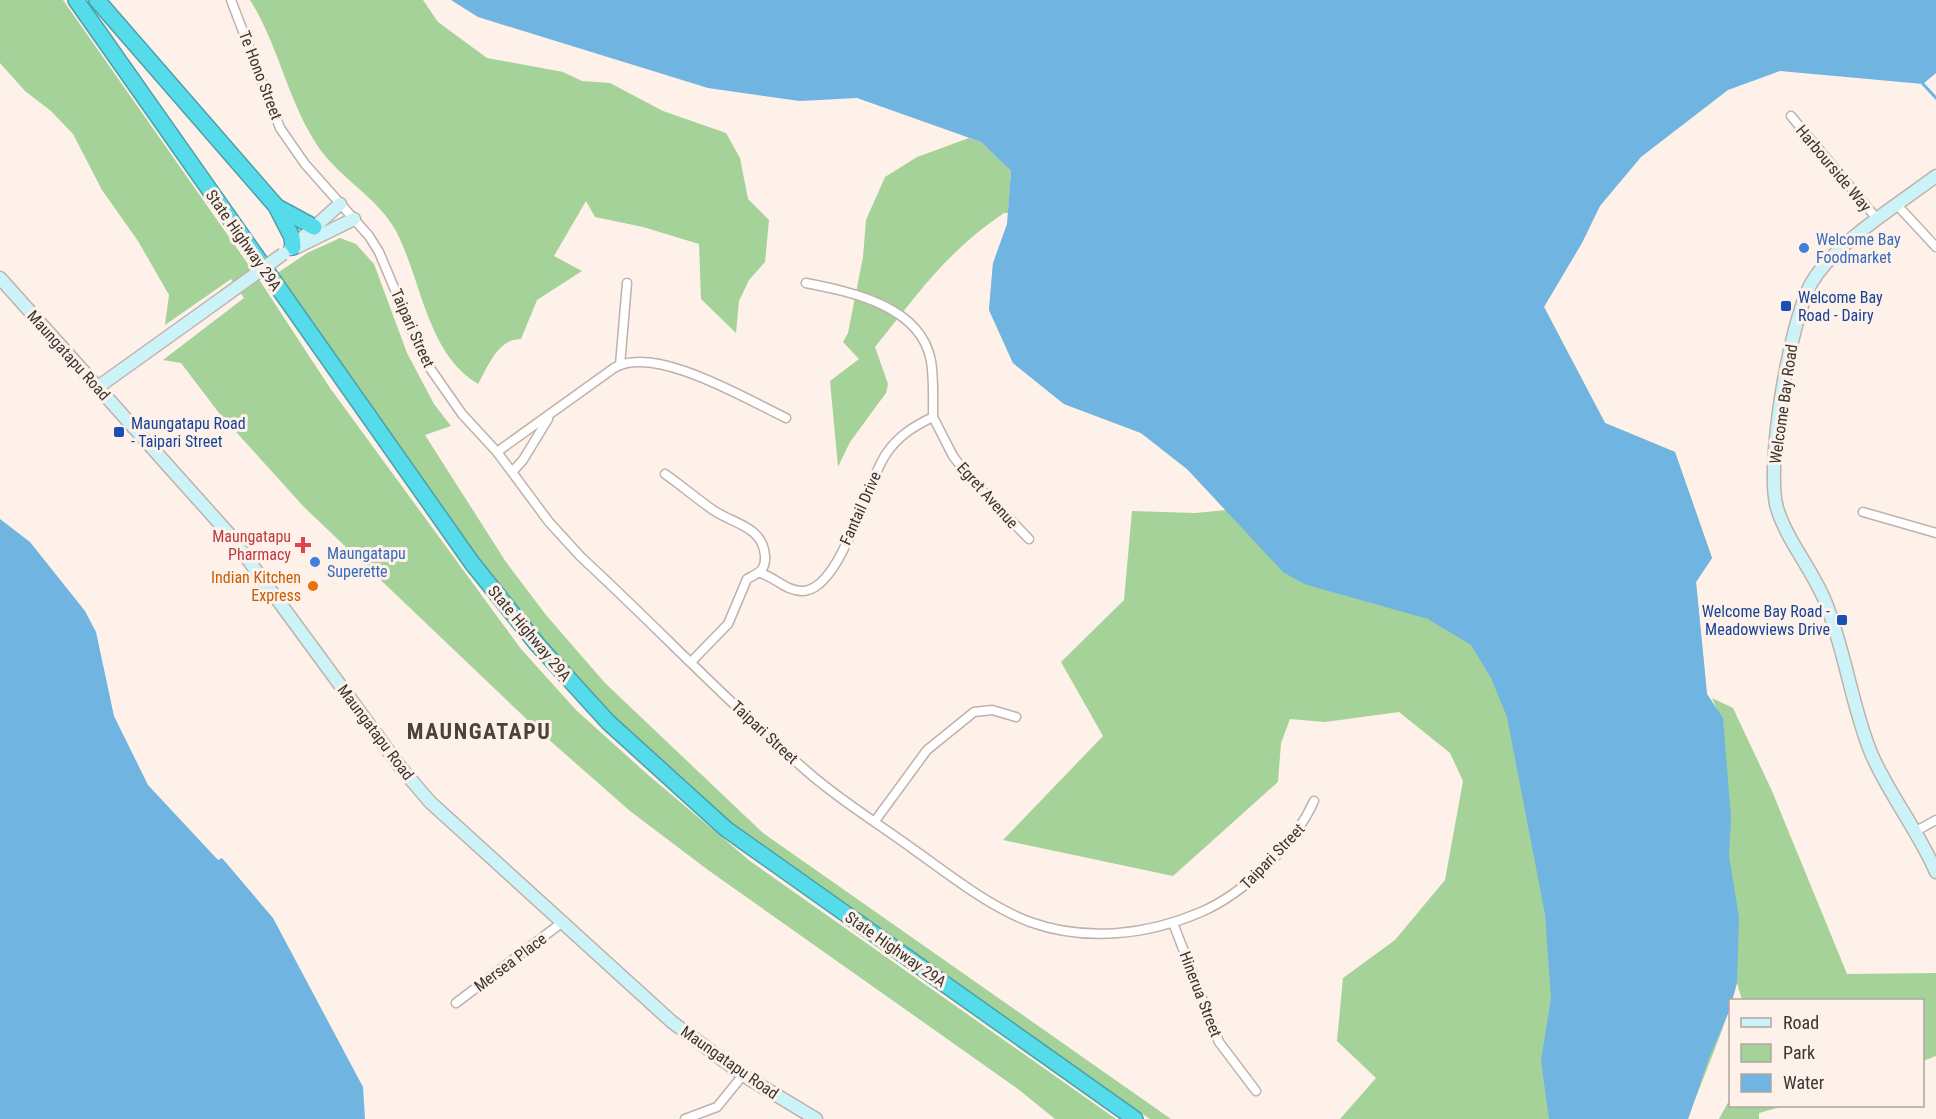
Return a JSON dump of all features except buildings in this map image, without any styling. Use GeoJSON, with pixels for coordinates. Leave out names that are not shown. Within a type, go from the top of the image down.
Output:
{"type":"FeatureCollection","features":[{"type":"Feature","properties":{"kind":"highway","name":"State Highway 29A"},"geometry":{"type":"LineString","coordinates":[[76,0],[472,563],[537,644],[579,691],[646,759],[726,829],[1135,1119]]}},
{"type":"Feature","properties":{"kind":"highway"},"geometry":{"type":"LineString","coordinates":[[97,0],[276,206],[292,237],[288,250]]}},
{"type":"Feature","properties":{"kind":"highway"},"geometry":{"type":"LineString","coordinates":[[276,206],[314,227]]}},
{"type":"Feature","properties":{"kind":"street","name":"Te Hono Street"},"geometry":{"type":"LineString","coordinates":[[231,0],[280,128],[305,164],[340,204]]}},
{"type":"Feature","properties":{"kind":"street","name":"Harbourside Way"},"geometry":{"type":"LineString","coordinates":[[1791,116],[1878,220]]}},
{"type":"Feature","properties":{"kind":"street","name":"Welcome Bay Road"},"geometry":{"type":"LineString","coordinates":[[1936,176],[1839,250],[1813,280],[1799,311],[1778,418],[1773,482],[1780,517],[1816,581],[1830,614],[1870,751],[1883,778],[1916,831],[1936,872]]}},
{"type":"Feature","properties":{"kind":"street","name":"Taipari Street"},"geometry":{"type":"LineString","coordinates":[[340,204],[369,236],[387,268],[425,362],[462,414],[513,471],[549,522],[581,557],[810,774],[980,896],[1032,922],[1058,928],[1114,934],[1173,923],[1235,894],[1301,827],[1314,801]]}},
{"type":"Feature","properties":{"kind":"street"},"geometry":{"type":"LineString","coordinates":[[98,387],[288,250],[340,204]]}},
{"type":"Feature","properties":{"kind":"street"},"geometry":{"type":"LineString","coordinates":[[1897,205],[1936,247]]}},
{"type":"Feature","properties":{"kind":"street"},"geometry":{"type":"LineString","coordinates":[[288,250],[299,248],[354,219]]}},
{"type":"Feature","properties":{"kind":"street","name":"Maungatapu Road"},"geometry":{"type":"LineString","coordinates":[[0,278],[231,535],[401,768],[430,802],[564,921],[672,1022],[743,1075],[816,1119]]}},
{"type":"Feature","properties":{"kind":"street"},"geometry":{"type":"LineString","coordinates":[[620,365],[627,283]]}},
{"type":"Feature","properties":{"kind":"street"},"geometry":{"type":"LineString","coordinates":[[806,283],[861,295],[909,322],[922,339],[931,362],[933,417]]}},
{"type":"Feature","properties":{"kind":"street"},"geometry":{"type":"LineString","coordinates":[[497,452],[620,365],[638,360],[670,367],[724,386],[786,418]]}},
{"type":"Feature","properties":{"kind":"street"},"geometry":{"type":"LineString","coordinates":[[513,471],[523,460],[552,414]]}},
{"type":"Feature","properties":{"kind":"street","name":"Egret Avenue"},"geometry":{"type":"LineString","coordinates":[[933,417],[953,456],[969,477],[1029,539]]}},
{"type":"Feature","properties":{"kind":"street","name":"Fantail Drive"},"geometry":{"type":"LineString","coordinates":[[760,573],[770,576],[792,590],[810,590],[819,586],[838,559],[873,477],[886,453],[915,425],[933,417]]}},
{"type":"Feature","properties":{"kind":"street"},"geometry":{"type":"LineString","coordinates":[[665,474],[712,509],[748,528],[762,543],[765,562],[760,573],[747,579],[728,624],[692,663]]}},
{"type":"Feature","properties":{"kind":"street"},"geometry":{"type":"LineString","coordinates":[[1863,512],[1936,533]]}},
{"type":"Feature","properties":{"kind":"street"},"geometry":{"type":"LineString","coordinates":[[875,821],[927,750],[974,712],[992,710],[1016,717]]}},
{"type":"Feature","properties":{"kind":"street"},"geometry":{"type":"LineString","coordinates":[[1916,831],[1936,820]]}},
{"type":"Feature","properties":{"kind":"street","name":"Mersea Place"},"geometry":{"type":"LineString","coordinates":[[456,1003],[564,921]]}},
{"type":"Feature","properties":{"kind":"street","name":"Hinerua Street"},"geometry":{"type":"LineString","coordinates":[[1173,923],[1219,1042],[1256,1091]]}},
{"type":"Feature","properties":{"kind":"street"},"geometry":{"type":"LineString","coordinates":[[686,1119],[717,1107],[743,1075]]}},
{"type":"Feature","properties":{"kind":"green space"},"geometry":{"type":"Polygon","coordinates":[[[0,0],[63,0],[262,284],[330,388],[521,649],[576,710],[647,774],[750,861],[1116,1119],[1055,1119],[1018,1089],[708,870],[630,811],[539,731],[304,507],[219,413],[181,363],[163,360],[244,298],[231,279],[165,325],[169,295],[138,241],[102,190],[73,134],[51,111],[25,91],[0,63],[0,0]]]}},
{"type":"Feature","properties":{"kind":"green space"},"geometry":{"type":"Polygon","coordinates":[[[250,0],[423,0],[438,22],[487,58],[563,72],[582,81],[610,83],[663,111],[726,133],[740,158],[748,199],[769,220],[765,262],[749,280],[739,301],[736,333],[701,299],[699,244],[643,227],[595,217],[586,201],[554,256],[582,271],[537,300],[521,339],[513,340],[499,349],[478,384],[461,371],[436,336],[405,251],[388,219],[370,198],[328,159],[308,131],[269,36],[250,0]]]}},
{"type":"Feature","properties":{"kind":"green space"},"geometry":{"type":"Polygon","coordinates":[[[969,138],[981,142],[1011,171],[1008,213],[1004,213],[984,228],[949,259],[875,347],[888,384],[886,393],[850,442],[838,467],[830,381],[859,359],[843,342],[848,333],[863,257],[866,220],[885,177],[917,157],[969,138]]]}},
{"type":"Feature","properties":{"kind":"green space"},"geometry":{"type":"Polygon","coordinates":[[[340,238],[356,244],[374,264],[407,353],[434,404],[451,426],[425,435],[506,562],[546,615],[605,683],[763,833],[1171,1119],[1150,1119],[962,990],[766,849],[658,762],[582,685],[534,630],[445,514],[276,274],[307,253],[340,238]]]}},
{"type":"Feature","properties":{"kind":"green space"},"geometry":{"type":"Polygon","coordinates":[[[993,263],[1498,510],[1599,1119],[1340,1119],[1376,1078],[1337,1041],[1343,978],[1395,940],[1445,880],[1463,781],[1450,753],[1399,712],[1325,722],[1290,719],[1281,743],[1278,782],[1173,876],[1003,840],[1103,736],[1061,662],[1124,600],[1132,511],[1195,513],[1226,510],[1187,469],[1141,433],[1064,404],[1013,363],[989,310],[993,263]]]}},
{"type":"Feature","properties":{"kind":"green space"},"geometry":{"type":"Polygon","coordinates":[[[1544,307],[1605,423],[1675,452],[1712,558],[1696,582],[1707,694],[1718,712],[1712,698],[1733,708],[1772,791],[1847,974],[1936,973],[1936,1056],[1924,1061],[1924,999],[1742,999],[1737,983],[1732,999],[1729,999],[1729,1008],[1721,1033],[1688,1119],[1544,307]]]}},
{"type":"Feature","properties":{"kind":"green space"},"geometry":{"type":"Polygon","coordinates":[[[1729,1101],[1729,1107],[1780,1107],[1759,1113],[1759,1119],[1719,1119],[1729,1101]]]}},
{"type":"Feature","properties":{"kind":"water"},"geometry":{"type":"Polygon","coordinates":[[[451,0],[1936,0],[1936,73],[1923,84],[1780,71],[1728,90],[1641,157],[1600,206],[1582,243],[1544,307],[1605,423],[1675,452],[1712,558],[1696,582],[1707,694],[1723,718],[1731,817],[1729,856],[1739,917],[1737,982],[1733,999],[1729,999],[1729,1011],[1709,1058],[1688,1119],[1549,1119],[1541,1061],[1551,998],[1545,914],[1507,717],[1491,678],[1471,645],[1428,619],[1304,584],[1283,572],[1187,469],[1141,433],[1064,404],[1013,363],[989,310],[993,263],[1007,224],[1011,171],[981,142],[857,98],[800,101],[708,88],[478,17],[451,0]]]}},
{"type":"Feature","properties":{"kind":"water"},"geometry":{"type":"Polygon","coordinates":[[[0,519],[30,542],[85,611],[96,632],[114,716],[148,785],[218,860],[222,858],[273,918],[363,1087],[365,1119],[0,1119],[0,519]]]}},
{"type":"Feature","properties":{"kind":"waterway"},"geometry":{"type":"LineString","coordinates":[[1923,84],[1936,98]]}},
{"type":"Feature","properties":{"kind":"place","name":"Welcome Bay Foodmarket"},"geometry":{"type":"Point","coordinates":[1804,248]}},
{"type":"Feature","properties":{"kind":"place","name":"Welcome Bay Road - Dairy"},"geometry":{"type":"Point","coordinates":[1786,306]}},
{"type":"Feature","properties":{"kind":"place","name":"Maungatapu Road - Taipari Street"},"geometry":{"type":"Point","coordinates":[119,432]}},
{"type":"Feature","properties":{"kind":"place","name":"Maungatapu Pharmacy"},"geometry":{"type":"Point","coordinates":[303,545]}},
{"type":"Feature","properties":{"kind":"place","name":"Maungatapu Superette"},"geometry":{"type":"Point","coordinates":[315,562]}},
{"type":"Feature","properties":{"kind":"place","name":"Indian Kitchen Express"},"geometry":{"type":"Point","coordinates":[313,586]}},
{"type":"Feature","properties":{"kind":"place","name":"Welcome Bay Road - Meadowviews Drive"},"geometry":{"type":"Point","coordinates":[1842,620]}},
{"type":"Feature","properties":{"kind":"district","name":"MAUNGATAPU"},"geometry":{"type":"Point","coordinates":[479,731]}}]}
